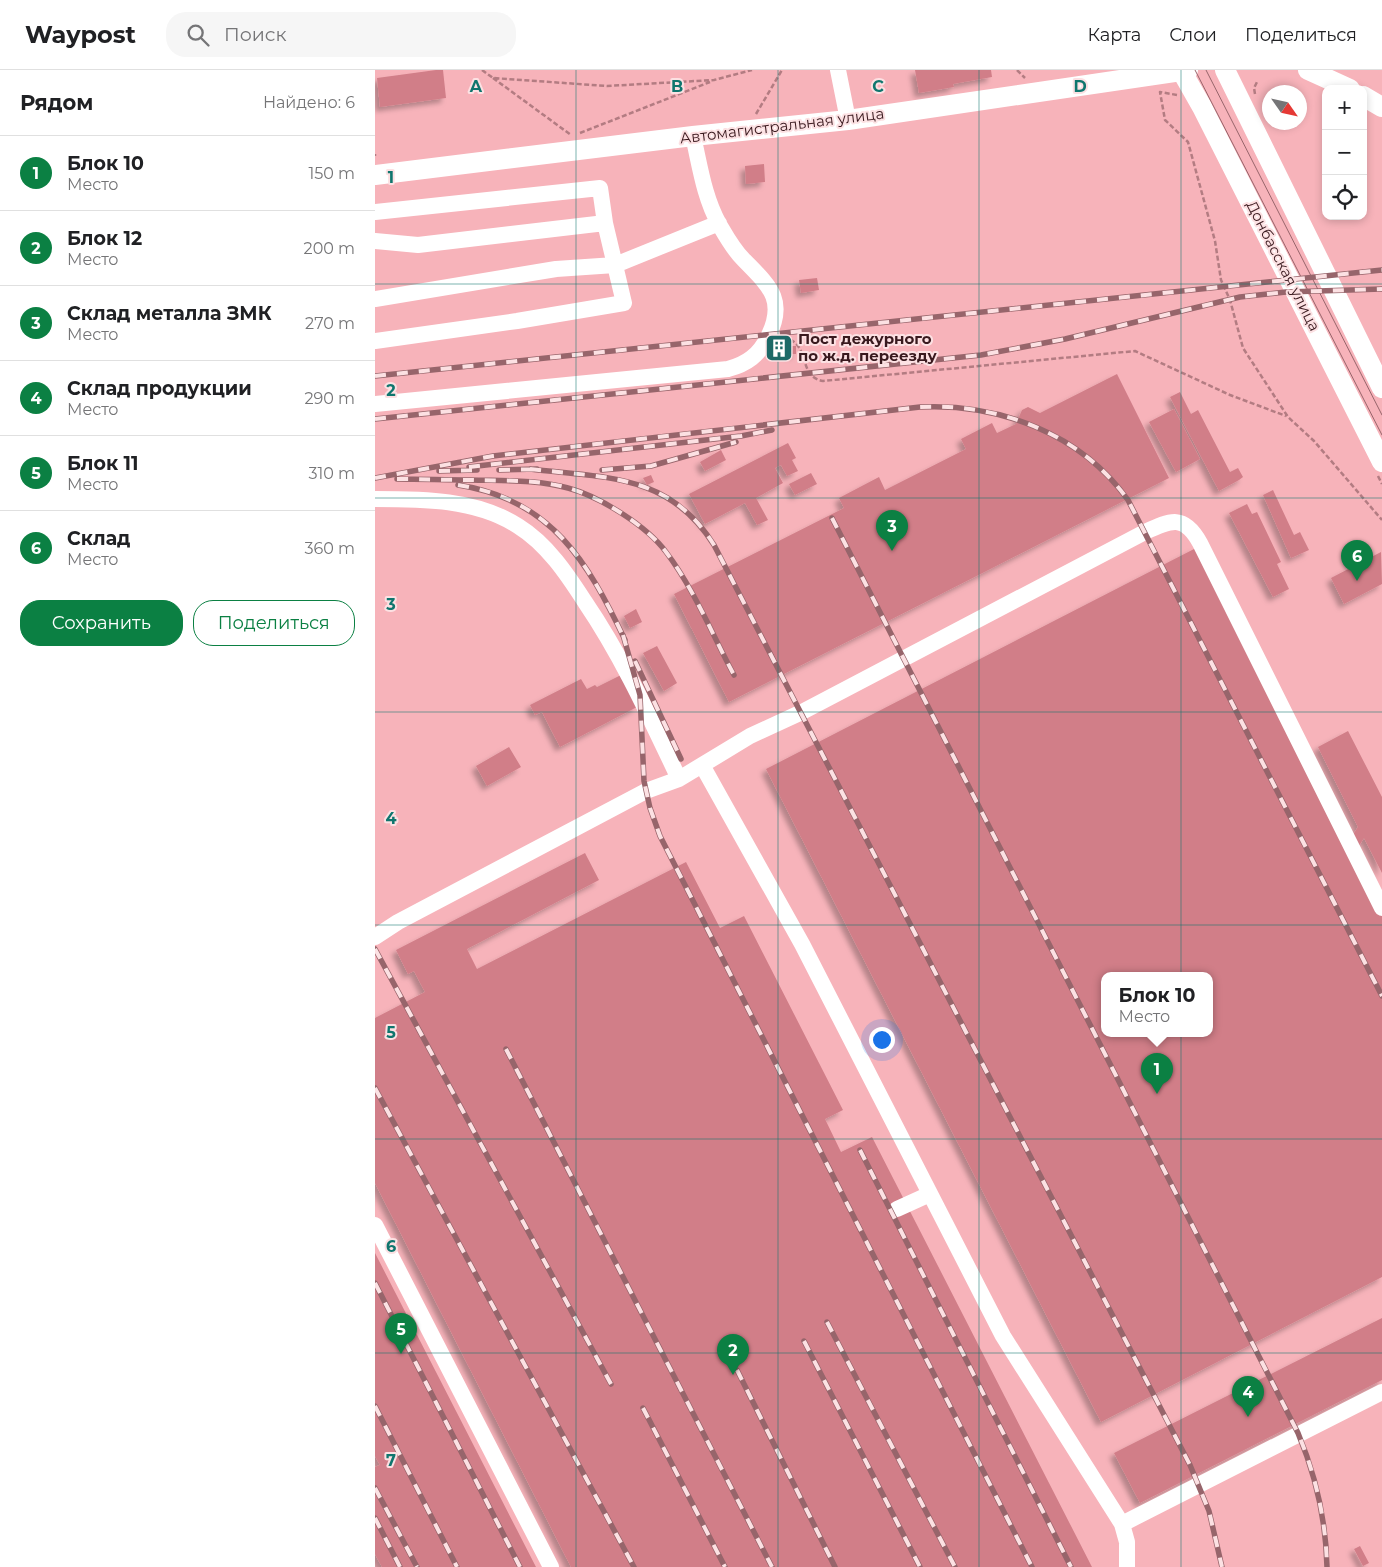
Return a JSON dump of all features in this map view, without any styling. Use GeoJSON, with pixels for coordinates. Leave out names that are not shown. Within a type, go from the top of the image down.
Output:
{"type":"FeatureCollection","features":[{"type":"Feature","properties":{"kind":"main road","name":"Автомагистральная улица"},"geometry":{"type":"LineString","coordinates":[[375,175],[693,136],[848,120],[1184,70]]}},
{"type":"Feature","properties":{"kind":"main road","name":"Донбасская улица"},"geometry":{"type":"LineString","coordinates":[[1184,70],[1382,462]]}},
{"type":"Feature","properties":{"kind":"main road"},"geometry":{"type":"LineString","coordinates":[[1225,70],[1382,388]]}},
{"type":"Feature","properties":{"kind":"main road"},"geometry":{"type":"LineString","coordinates":[[1309,70],[1341,85]]}},
{"type":"Feature","properties":{"kind":"main road"},"geometry":{"type":"LineString","coordinates":[[1367,98],[1382,106]]}},
{"type":"Feature","properties":{"kind":"street"},"geometry":{"type":"LineString","coordinates":[[838,70],[848,120]]}},
{"type":"Feature","properties":{"kind":"street"},"geometry":{"type":"LineString","coordinates":[[375,404],[718,370],[746,364],[766,342],[776,316],[777,306],[775,297],[767,284],[737,253],[719,223],[708,199],[693,136]]}},
{"type":"Feature","properties":{"kind":"street"},"geometry":{"type":"LineString","coordinates":[[375,212],[600,188],[605,223],[625,303],[517,322],[375,341]]}},
{"type":"Feature","properties":{"kind":"street"},"geometry":{"type":"LineString","coordinates":[[375,241],[418,246],[605,223]]}},
{"type":"Feature","properties":{"kind":"street"},"geometry":{"type":"LineString","coordinates":[[375,300],[556,269],[615,265],[719,223]]}},
{"type":"Feature","properties":{"kind":"street"},"geometry":{"type":"LineString","coordinates":[[375,499],[436,500],[470,506],[496,514],[519,526],[542,545],[566,573],[617,652],[679,779]]}},
{"type":"Feature","properties":{"kind":"street"},"geometry":{"type":"LineString","coordinates":[[375,937],[398,922],[646,791],[679,779],[750,736],[810,708],[1169,521],[1177,521],[1191,529],[1201,543],[1382,908]]}},
{"type":"Feature","properties":{"kind":"street"},"geometry":{"type":"LineString","coordinates":[[702,765],[801,944],[1003,1336],[1122,1524],[1127,1542],[1127,1567]]}},
{"type":"Feature","properties":{"kind":"street"},"geometry":{"type":"LineString","coordinates":[[897,1209],[930,1194]]}},
{"type":"Feature","properties":{"kind":"street"},"geometry":{"type":"LineString","coordinates":[[375,1225],[551,1567]]}},
{"type":"Feature","properties":{"kind":"street"},"geometry":{"type":"LineString","coordinates":[[1122,1524],[1382,1392]]}},
{"type":"Feature","properties":{"kind":"path"},"geometry":{"type":"LineString","coordinates":[[482,70],[572,136],[714,80],[752,70]]}},
{"type":"Feature","properties":{"kind":"path"},"geometry":{"type":"LineString","coordinates":[[755,114],[782,70]]}},
{"type":"Feature","properties":{"kind":"path"},"geometry":{"type":"LineString","coordinates":[[1017,70],[1029,83]]}},
{"type":"Feature","properties":{"kind":"path"},"geometry":{"type":"LineString","coordinates":[[493,78],[607,86],[714,80]]}},
{"type":"Feature","properties":{"kind":"path"},"geometry":{"type":"LineString","coordinates":[[1160,92],[1165,120],[1188,142],[1215,241],[1221,280],[1230,300],[1243,348],[1288,417],[1313,441],[1382,520]]}},
{"type":"Feature","properties":{"kind":"path"},"geometry":{"type":"LineString","coordinates":[[783,337],[799,344],[803,361],[817,380],[823,381],[1135,352],[1230,395],[1288,417]]}},
{"type":"Feature","properties":{"kind":"building"},"geometry":{"type":"Polygon","coordinates":[[[443,70],[446,98],[380,107],[377,78],[443,70]]]}},
{"type":"Feature","properties":{"kind":"building"},"geometry":{"type":"Polygon","coordinates":[[[915,70],[991,70],[992,77],[953,84],[954,87],[919,93],[915,70]]]}},
{"type":"Feature","properties":{"kind":"building"},"geometry":{"type":"Polygon","coordinates":[[[764,164],[765,182],[746,184],[745,166],[764,164]]]}},
{"type":"Feature","properties":{"kind":"building"},"geometry":{"type":"Polygon","coordinates":[[[817,278],[819,290],[801,293],[799,280],[817,278]]]}},
{"type":"Feature","properties":{"kind":"building","name":"Пост дежурного по ж.д. переезду"},"geometry":{"type":"Polygon","coordinates":[[[775,343],[783,344],[783,353],[775,352],[775,343]]]}},
{"type":"Feature","properties":{"kind":"building"},"geometry":{"type":"Polygon","coordinates":[[[789,346],[796,346],[796,354],[789,354],[789,346]]]}},
{"type":"Feature","properties":{"kind":"building"},"geometry":{"type":"Polygon","coordinates":[[[1117,374],[1169,478],[729,702],[674,594],[844,508],[839,498],[879,477],[885,490],[966,449],[961,439],[992,423],[997,433],[1016,424],[1022,410],[1028,407],[1040,413],[1117,374]]]}},
{"type":"Feature","properties":{"kind":"building"},"geometry":{"type":"Polygon","coordinates":[[[1180,392],[1191,414],[1198,410],[1230,472],[1238,468],[1243,477],[1219,491],[1170,397],[1180,392]]]}},
{"type":"Feature","properties":{"kind":"building"},"geometry":{"type":"Polygon","coordinates":[[[1174,409],[1200,459],[1176,472],[1149,422],[1174,409]]]}},
{"type":"Feature","properties":{"kind":"building"},"geometry":{"type":"Polygon","coordinates":[[[788,443],[796,458],[792,460],[798,471],[787,476],[781,465],[775,468],[783,483],[756,498],[768,520],[757,525],[745,503],[705,524],[689,494],[788,443]]]}},
{"type":"Feature","properties":{"kind":"building"},"geometry":{"type":"Polygon","coordinates":[[[721,450],[726,460],[705,471],[700,462],[721,450]]]}},
{"type":"Feature","properties":{"kind":"building"},"geometry":{"type":"Polygon","coordinates":[[[811,473],[817,484],[795,495],[789,484],[811,473]]]}},
{"type":"Feature","properties":{"kind":"building"},"geometry":{"type":"Polygon","coordinates":[[[651,475],[654,482],[647,485],[643,478],[651,475]]]}},
{"type":"Feature","properties":{"kind":"building"},"geometry":{"type":"Polygon","coordinates":[[[1273,490],[1294,535],[1300,532],[1309,550],[1291,558],[1263,495],[1273,490]]]}},
{"type":"Feature","properties":{"kind":"building"},"geometry":{"type":"Polygon","coordinates":[[[1247,504],[1252,514],[1257,512],[1281,562],[1277,564],[1289,589],[1273,597],[1229,513],[1247,504]]]}},
{"type":"Feature","properties":{"kind":"building"},"geometry":{"type":"Polygon","coordinates":[[[1196,548],[1347,844],[1358,827],[1318,747],[1348,731],[1382,797],[1382,873],[1364,838],[1353,855],[1382,912],[1382,1277],[1101,1422],[766,769],[1196,548]]]}},
{"type":"Feature","properties":{"kind":"building"},"geometry":{"type":"Polygon","coordinates":[[[1381,552],[1382,584],[1344,604],[1331,578],[1381,552]]]}},
{"type":"Feature","properties":{"kind":"building"},"geometry":{"type":"Polygon","coordinates":[[[636,609],[642,622],[630,628],[624,616],[636,609]]]}},
{"type":"Feature","properties":{"kind":"building"},"geometry":{"type":"Polygon","coordinates":[[[657,646],[677,683],[664,691],[643,653],[657,646]]]}},
{"type":"Feature","properties":{"kind":"building"},"geometry":{"type":"Polygon","coordinates":[[[621,675],[637,707],[560,747],[542,712],[535,715],[530,705],[581,679],[587,689],[595,685],[597,687],[621,675]]]}},
{"type":"Feature","properties":{"kind":"building"},"geometry":{"type":"Polygon","coordinates":[[[509,747],[521,767],[487,786],[476,766],[509,747]]]}},
{"type":"Feature","properties":{"kind":"building"},"geometry":{"type":"Polygon","coordinates":[[[585,853],[599,880],[467,949],[477,969],[686,862],[720,928],[744,916],[843,1110],[825,1119],[841,1152],[872,1137],[1092,1567],[571,1567],[375,1183],[375,1018],[425,992],[414,971],[408,974],[396,950],[585,853]]]}},
{"type":"Feature","properties":{"kind":"building"},"geometry":{"type":"Polygon","coordinates":[[[375,1253],[536,1567],[382,1567],[375,1554],[375,1467],[380,1465],[375,1456],[375,1253]]]}},
{"type":"Feature","properties":{"kind":"building"},"geometry":{"type":"Polygon","coordinates":[[[1382,1318],[1382,1380],[1140,1503],[1114,1453],[1382,1318]]]}},
{"type":"Feature","properties":{"kind":"building"},"geometry":{"type":"Polygon","coordinates":[[[1360,1546],[1369,1563],[1363,1566],[1354,1549],[1360,1546]]]}},
{"type":"Feature","properties":{"kind":"tram line"},"geometry":{"type":"LineString","coordinates":[[1195,70],[1382,435]]}},
{"type":"Feature","properties":{"kind":"tram line"},"geometry":{"type":"LineString","coordinates":[[1206,70],[1382,415]]}},
{"type":"Feature","properties":{"kind":"railway"},"geometry":{"type":"LineString","coordinates":[[375,376],[1382,270]]}},
{"type":"Feature","properties":{"kind":"railway"},"geometry":{"type":"LineString","coordinates":[[375,419],[981,355],[1065,339],[1240,297],[1286,292],[1382,289]]}},
{"type":"Feature","properties":{"kind":"railway"},"geometry":{"type":"LineString","coordinates":[[375,478],[493,456],[920,407],[950,407],[980,411],[1009,417],[1036,427],[1063,441],[1087,457],[1109,477],[1128,500],[1382,996]]}},
{"type":"Feature","properties":{"kind":"railway"},"geometry":{"type":"LineString","coordinates":[[469,467],[741,436],[772,430]]}},
{"type":"Feature","properties":{"kind":"railway"},"geometry":{"type":"LineString","coordinates":[[602,470],[651,466],[736,442]]}},
{"type":"Feature","properties":{"kind":"railway"},"geometry":{"type":"LineString","coordinates":[[530,469],[609,478],[633,483],[656,492],[677,504],[696,521],[714,545],[1190,1465],[1209,1511],[1222,1567]]}},
{"type":"Feature","properties":{"kind":"railway"},"geometry":{"type":"LineString","coordinates":[[499,470],[537,469]]}},
{"type":"Feature","properties":{"kind":"railway"},"geometry":{"type":"LineString","coordinates":[[439,471],[477,470]]}},
{"type":"Feature","properties":{"kind":"railway"},"geometry":{"type":"LineString","coordinates":[[397,479],[544,483],[580,492],[608,505],[635,522],[658,542],[666,552],[694,596],[734,675]]}},
{"type":"Feature","properties":{"kind":"railway"},"geometry":{"type":"LineString","coordinates":[[458,485],[490,492],[518,504],[542,520],[563,538],[596,585],[625,640]]}},
{"type":"Feature","properties":{"kind":"railway"},"geometry":{"type":"LineString","coordinates":[[832,518],[1298,1433],[1319,1499],[1325,1533],[1327,1567]]}},
{"type":"Feature","properties":{"kind":"railway"},"geometry":{"type":"LineString","coordinates":[[623,635],[640,695],[644,781],[650,808],[660,836],[1032,1567]]}},
{"type":"Feature","properties":{"kind":"railway"},"geometry":{"type":"LineString","coordinates":[[635,661],[681,759]]}},
{"type":"Feature","properties":{"kind":"railway"},"geometry":{"type":"LineString","coordinates":[[375,949],[611,1384]]}},
{"type":"Feature","properties":{"kind":"railway"},"geometry":{"type":"LineString","coordinates":[[506,1049],[772,1567]]}},
{"type":"Feature","properties":{"kind":"railway"},"geometry":{"type":"LineString","coordinates":[[375,1088],[634,1567]]}},
{"type":"Feature","properties":{"kind":"railway"},"geometry":{"type":"LineString","coordinates":[[860,1150],[1071,1567]]}},
{"type":"Feature","properties":{"kind":"railway"},"geometry":{"type":"LineString","coordinates":[[375,1283],[520,1567]]}},
{"type":"Feature","properties":{"kind":"railway"},"geometry":{"type":"LineString","coordinates":[[827,1322],[955,1567]]}},
{"type":"Feature","properties":{"kind":"railway"},"geometry":{"type":"LineString","coordinates":[[804,1341],[920,1567]]}},
{"type":"Feature","properties":{"kind":"railway"},"geometry":{"type":"LineString","coordinates":[[737,1370],[835,1567]]}},
{"type":"Feature","properties":{"kind":"railway"},"geometry":{"type":"LineString","coordinates":[[375,1406],[457,1567]]}},
{"type":"Feature","properties":{"kind":"railway"},"geometry":{"type":"LineString","coordinates":[[643,1408],[725,1567]]}},
{"type":"Feature","properties":{"kind":"railway"},"geometry":{"type":"LineString","coordinates":[[375,1488],[417,1567]]}},
{"type":"Feature","properties":{"kind":"railway"},"geometry":{"type":"LineString","coordinates":[[375,1518],[400,1567]]}},
{"type":"Feature","properties":{"kind":"place","name":"Пост дежурного по ж.д. переезду"},"geometry":{"type":"Point","coordinates":[779,348]}},
{"type":"Feature","properties":{"kind":"place","name":"Склад металла ЗМК"},"geometry":{"type":"Point","coordinates":[892,551]}},
{"type":"Feature","properties":{"kind":"place","name":"Склад"},"geometry":{"type":"Point","coordinates":[1357,581]}},
{"type":"Feature","properties":{"kind":"place","name":"Блок 10"},"geometry":{"type":"Point","coordinates":[1157,1094]}},
{"type":"Feature","properties":{"kind":"place","name":"Блок 11"},"geometry":{"type":"Point","coordinates":[401,1354]}},
{"type":"Feature","properties":{"kind":"place","name":"Блок 12"},"geometry":{"type":"Point","coordinates":[733,1375]}},
{"type":"Feature","properties":{"kind":"place","name":"Склад продукции"},"geometry":{"type":"Point","coordinates":[1248,1417]}}]}
